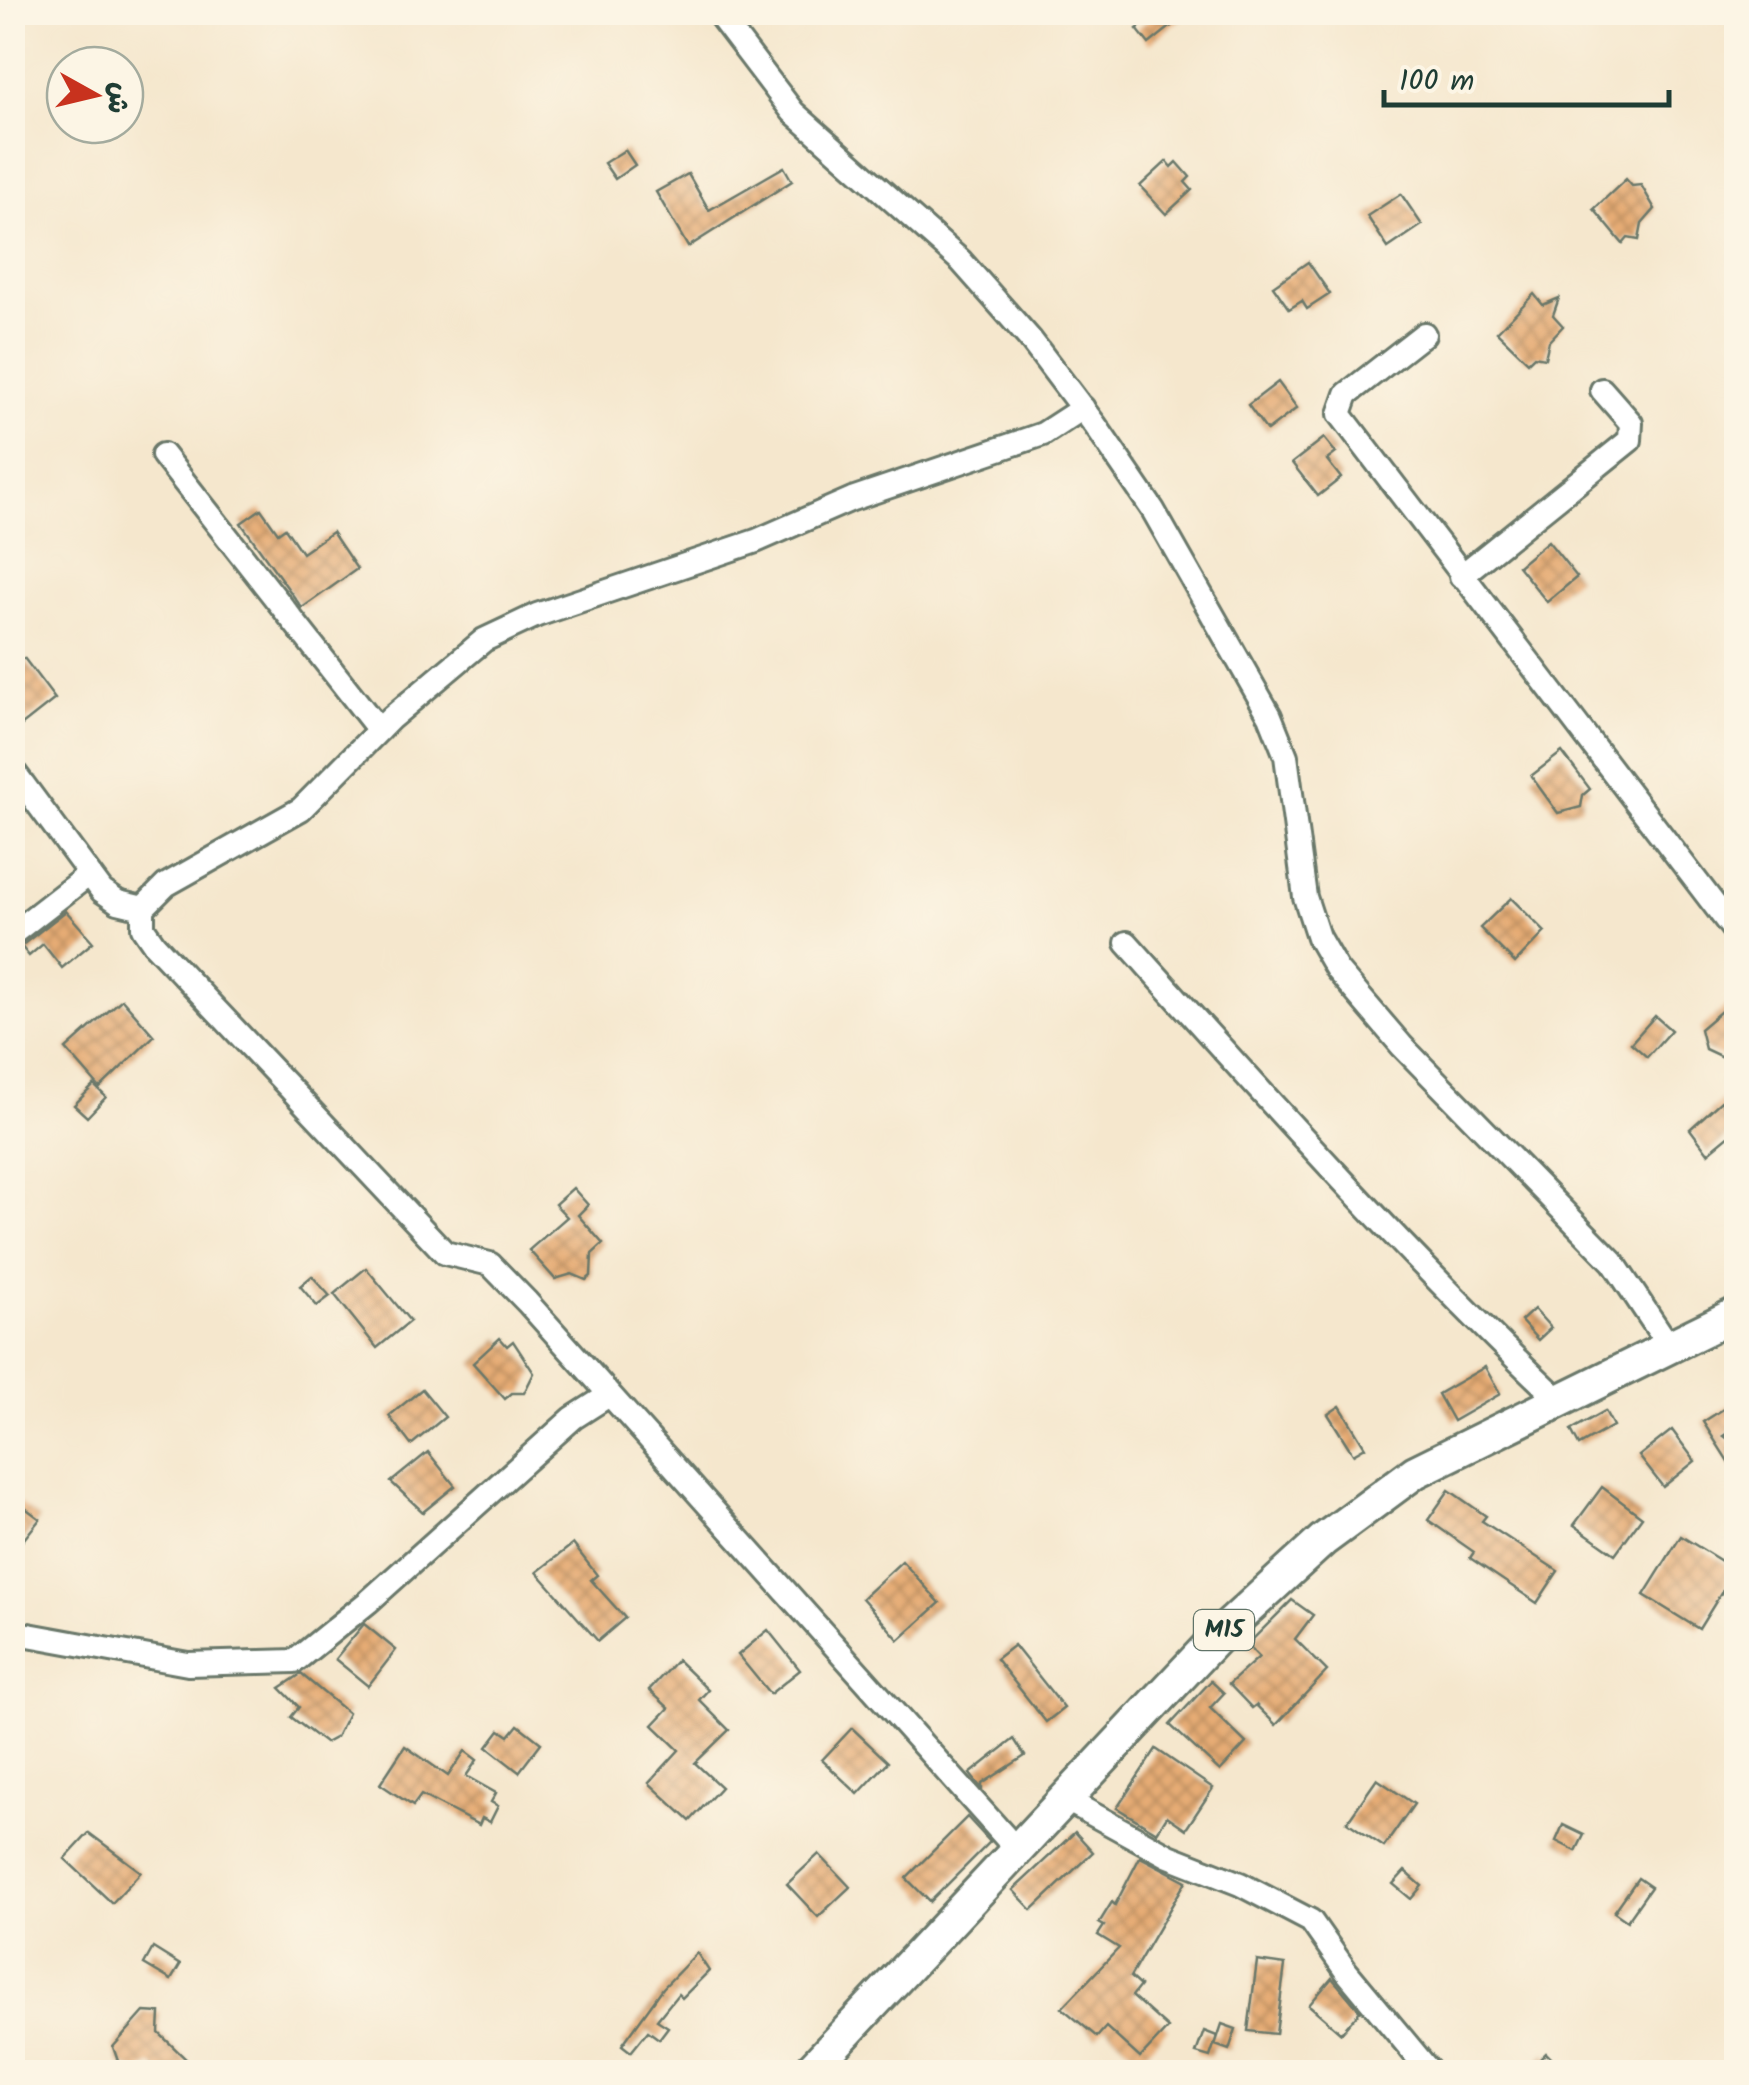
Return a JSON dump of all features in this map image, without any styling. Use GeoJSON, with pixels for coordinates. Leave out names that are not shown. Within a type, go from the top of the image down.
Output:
{"type":"FeatureCollection","features":[{"type":"Feature","properties":{"kind":"highway","name":"M15"},"geometry":{"type":"LineString","coordinates":[[809,2072],[1219,1634],[1324,1540],[1415,1472],[1736,1314]]}},
{"type":"Feature","properties":{"kind":"street"},"geometry":{"type":"LineString","coordinates":[[717,12],[793,112],[961,260],[1030,338],[1082,408],[1153,510],[1270,716],[1289,774],[1305,898],[1318,937],[1337,970],[1402,1046],[1613,1262],[1669,1346]]}},
{"type":"Feature","properties":{"kind":"street"},"geometry":{"type":"LineString","coordinates":[[1424,334],[1347,394],[1340,414],[1736,933]]}},
{"type":"Feature","properties":{"kind":"street"},"geometry":{"type":"LineString","coordinates":[[1461,576],[1630,440],[1631,423],[1602,390]]}},
{"type":"Feature","properties":{"kind":"street"},"geometry":{"type":"LineString","coordinates":[[1017,1850],[490,1264],[445,1253],[154,944],[143,928],[143,908],[166,885],[302,809],[379,730],[484,640],[756,541],[852,499],[1042,434],[1082,408]]}},
{"type":"Feature","properties":{"kind":"street"},"geometry":{"type":"LineString","coordinates":[[163,456],[379,730]]}},
{"type":"Feature","properties":{"kind":"street"},"geometry":{"type":"LineString","coordinates":[[12,769],[88,875],[118,902],[143,908]]}},
{"type":"Feature","properties":{"kind":"street"},"geometry":{"type":"LineString","coordinates":[[12,934],[88,875]]}},
{"type":"Feature","properties":{"kind":"street"},"geometry":{"type":"LineString","coordinates":[[1128,943],[1337,1177],[1461,1307],[1560,1400]]}},
{"type":"Feature","properties":{"kind":"street"},"geometry":{"type":"LineString","coordinates":[[12,1632],[188,1664],[295,1660],[368,1602],[573,1418],[609,1395]]}},
{"type":"Feature","properties":{"kind":"street"},"geometry":{"type":"LineString","coordinates":[[1065,1799],[1169,1856],[1240,1884],[1312,1922],[1346,1971],[1430,2072]]}},
{"type":"Feature","properties":{"kind":"building"},"geometry":{"type":"Polygon","coordinates":[[[1158,12],[1189,12],[1149,44],[1137,29],[1158,12]]]}},
{"type":"Feature","properties":{"kind":"building"},"geometry":{"type":"Polygon","coordinates":[[[625,150],[635,165],[615,179],[604,163],[625,150]]]}},
{"type":"Feature","properties":{"kind":"building"},"geometry":{"type":"Polygon","coordinates":[[[1167,161],[1172,167],[1177,162],[1190,177],[1185,182],[1192,190],[1166,214],[1140,186],[1167,161]]]}},
{"type":"Feature","properties":{"kind":"building"},"geometry":{"type":"Polygon","coordinates":[[[784,167],[792,181],[688,247],[656,192],[688,174],[709,210],[784,167]]]}},
{"type":"Feature","properties":{"kind":"building"},"geometry":{"type":"Polygon","coordinates":[[[1626,179],[1632,186],[1641,185],[1655,209],[1642,224],[1639,240],[1628,238],[1623,244],[1594,209],[1626,179]]]}},
{"type":"Feature","properties":{"kind":"building"},"geometry":{"type":"Polygon","coordinates":[[[1401,194],[1422,225],[1388,248],[1367,216],[1401,194]]]}},
{"type":"Feature","properties":{"kind":"building"},"geometry":{"type":"Polygon","coordinates":[[[1308,262],[1330,294],[1307,309],[1302,301],[1289,309],[1273,286],[1308,262]]]}},
{"type":"Feature","properties":{"kind":"building"},"geometry":{"type":"Polygon","coordinates":[[[1534,294],[1543,305],[1559,298],[1553,315],[1563,326],[1549,341],[1545,358],[1534,356],[1528,362],[1497,332],[1534,294]]]}},
{"type":"Feature","properties":{"kind":"building"},"geometry":{"type":"Polygon","coordinates":[[[1278,382],[1297,408],[1267,431],[1248,405],[1278,382]]]}},
{"type":"Feature","properties":{"kind":"building"},"geometry":{"type":"Polygon","coordinates":[[[1324,438],[1336,453],[1327,460],[1341,478],[1318,496],[1292,463],[1324,438]]]}},
{"type":"Feature","properties":{"kind":"building"},"geometry":{"type":"Polygon","coordinates":[[[261,509],[278,533],[285,528],[302,553],[332,532],[357,569],[302,608],[241,523],[261,509]]]}},
{"type":"Feature","properties":{"kind":"building"},"geometry":{"type":"Polygon","coordinates":[[[1548,541],[1577,577],[1547,602],[1518,566],[1548,541]]]}},
{"type":"Feature","properties":{"kind":"building"},"geometry":{"type":"Polygon","coordinates":[[[24,658],[55,699],[22,725],[12,713],[12,667],[24,658]]]}},
{"type":"Feature","properties":{"kind":"building"},"geometry":{"type":"Polygon","coordinates":[[[1562,752],[1590,789],[1583,795],[1581,807],[1558,813],[1531,776],[1562,752]]]}},
{"type":"Feature","properties":{"kind":"building"},"geometry":{"type":"Polygon","coordinates":[[[1511,898],[1545,932],[1515,963],[1480,928],[1511,898]]]}},
{"type":"Feature","properties":{"kind":"building"},"geometry":{"type":"Polygon","coordinates":[[[66,911],[93,942],[62,968],[43,944],[29,956],[21,946],[66,911]]]}},
{"type":"Feature","properties":{"kind":"building"},"geometry":{"type":"Polygon","coordinates":[[[122,999],[154,1036],[100,1088],[66,1049],[122,999]]]}},
{"type":"Feature","properties":{"kind":"building"},"geometry":{"type":"Polygon","coordinates":[[[1727,1006],[1736,1019],[1736,1047],[1722,1057],[1705,1049],[1700,1029],[1727,1006]]]}},
{"type":"Feature","properties":{"kind":"building"},"geometry":{"type":"Polygon","coordinates":[[[1655,1016],[1671,1030],[1647,1057],[1631,1043],[1655,1016]]]}},
{"type":"Feature","properties":{"kind":"building"},"geometry":{"type":"Polygon","coordinates":[[[94,1085],[106,1097],[87,1117],[74,1105],[94,1085]]]}},
{"type":"Feature","properties":{"kind":"building"},"geometry":{"type":"Polygon","coordinates":[[[1721,1101],[1736,1121],[1736,1130],[1708,1153],[1690,1129],[1721,1101]]]}},
{"type":"Feature","properties":{"kind":"building"},"geometry":{"type":"Polygon","coordinates":[[[573,1188],[588,1205],[578,1215],[603,1244],[592,1254],[591,1276],[586,1280],[572,1274],[555,1279],[529,1250],[567,1217],[555,1204],[573,1188]]]}},
{"type":"Feature","properties":{"kind":"building"},"geometry":{"type":"Polygon","coordinates":[[[366,1268],[410,1321],[377,1348],[334,1294],[366,1268]]]}},
{"type":"Feature","properties":{"kind":"building"},"geometry":{"type":"Polygon","coordinates":[[[312,1276],[330,1296],[317,1306],[300,1286],[312,1276]]]}},
{"type":"Feature","properties":{"kind":"building"},"geometry":{"type":"Polygon","coordinates":[[[1534,1309],[1551,1328],[1538,1340],[1521,1321],[1534,1309]]]}},
{"type":"Feature","properties":{"kind":"building"},"geometry":{"type":"Polygon","coordinates":[[[500,1338],[507,1346],[513,1341],[534,1373],[524,1393],[512,1393],[505,1399],[473,1363],[500,1338]]]}},
{"type":"Feature","properties":{"kind":"building"},"geometry":{"type":"Polygon","coordinates":[[[1485,1367],[1500,1394],[1453,1421],[1438,1394],[1485,1367]]]}},
{"type":"Feature","properties":{"kind":"building"},"geometry":{"type":"Polygon","coordinates":[[[422,1389],[445,1417],[411,1445],[389,1416],[422,1389]]]}},
{"type":"Feature","properties":{"kind":"building"},"geometry":{"type":"Polygon","coordinates":[[[1736,1401],[1736,1428],[1724,1436],[1736,1445],[1736,1474],[1703,1422],[1736,1401]]]}},
{"type":"Feature","properties":{"kind":"building"},"geometry":{"type":"Polygon","coordinates":[[[1340,1406],[1365,1447],[1353,1454],[1328,1414],[1340,1406]]]}},
{"type":"Feature","properties":{"kind":"building"},"geometry":{"type":"Polygon","coordinates":[[[1605,1411],[1613,1426],[1579,1445],[1571,1430],[1605,1411]]]}},
{"type":"Feature","properties":{"kind":"building"},"geometry":{"type":"Polygon","coordinates":[[[1672,1430],[1695,1461],[1663,1487],[1639,1456],[1672,1430]]]}},
{"type":"Feature","properties":{"kind":"building"},"geometry":{"type":"Polygon","coordinates":[[[428,1452],[455,1486],[423,1512],[391,1482],[428,1452]]]}},
{"type":"Feature","properties":{"kind":"building"},"geometry":{"type":"Polygon","coordinates":[[[1602,1487],[1642,1517],[1615,1554],[1574,1525],[1602,1487]]]}},
{"type":"Feature","properties":{"kind":"building"},"geometry":{"type":"Polygon","coordinates":[[[1449,1490],[1486,1516],[1482,1521],[1558,1571],[1537,1603],[1470,1558],[1474,1552],[1428,1520],[1449,1490]]]}},
{"type":"Feature","properties":{"kind":"building"},"geometry":{"type":"Polygon","coordinates":[[[12,1498],[40,1519],[12,1554],[12,1498]]]}},
{"type":"Feature","properties":{"kind":"building"},"geometry":{"type":"Polygon","coordinates":[[[1681,1536],[1726,1564],[1728,1582],[1699,1629],[1644,1595],[1681,1536]]]}},
{"type":"Feature","properties":{"kind":"building"},"geometry":{"type":"Polygon","coordinates":[[[573,1544],[597,1575],[591,1580],[625,1618],[598,1641],[537,1572],[573,1544]]]}},
{"type":"Feature","properties":{"kind":"building"},"geometry":{"type":"Polygon","coordinates":[[[902,1561],[940,1603],[899,1640],[862,1598],[902,1561]]]}},
{"type":"Feature","properties":{"kind":"building"},"geometry":{"type":"Polygon","coordinates":[[[1292,1600],[1313,1615],[1295,1639],[1327,1671],[1276,1725],[1229,1684],[1259,1657],[1247,1645],[1292,1600]]]}},
{"type":"Feature","properties":{"kind":"building"},"geometry":{"type":"Polygon","coordinates":[[[364,1624],[396,1650],[368,1686],[335,1659],[364,1624]]]}},
{"type":"Feature","properties":{"kind":"building"},"geometry":{"type":"Polygon","coordinates":[[[768,1630],[800,1670],[770,1694],[738,1655],[768,1630]]]}},
{"type":"Feature","properties":{"kind":"building"},"geometry":{"type":"Polygon","coordinates":[[[1014,1645],[1064,1708],[1046,1722],[996,1659],[1014,1645]]]}},
{"type":"Feature","properties":{"kind":"building"},"geometry":{"type":"Polygon","coordinates":[[[677,1660],[708,1690],[699,1700],[729,1730],[695,1763],[721,1787],[690,1821],[649,1783],[679,1750],[653,1725],[669,1708],[649,1690],[677,1660]]]}},
{"type":"Feature","properties":{"kind":"building"},"geometry":{"type":"Polygon","coordinates":[[[301,1674],[348,1713],[336,1737],[325,1743],[291,1717],[299,1707],[280,1688],[301,1674]]]}},
{"type":"Feature","properties":{"kind":"building"},"geometry":{"type":"Polygon","coordinates":[[[1211,1681],[1224,1693],[1210,1708],[1246,1743],[1220,1771],[1170,1725],[1211,1681]]]}},
{"type":"Feature","properties":{"kind":"building"},"geometry":{"type":"Polygon","coordinates":[[[518,1725],[541,1743],[519,1772],[487,1747],[500,1730],[509,1736],[518,1725]]]}},
{"type":"Feature","properties":{"kind":"building"},"geometry":{"type":"Polygon","coordinates":[[[852,1728],[888,1762],[858,1794],[822,1760],[852,1728]]]}},
{"type":"Feature","properties":{"kind":"building"},"geometry":{"type":"Polygon","coordinates":[[[1014,1739],[1025,1756],[982,1784],[982,1789],[970,1774],[1014,1739]]]}},
{"type":"Feature","properties":{"kind":"building"},"geometry":{"type":"Polygon","coordinates":[[[405,1746],[448,1776],[465,1751],[477,1760],[466,1776],[496,1793],[491,1802],[498,1806],[490,1822],[482,1818],[479,1825],[421,1795],[413,1806],[380,1784],[405,1746]]]}},
{"type":"Feature","properties":{"kind":"building"},"geometry":{"type":"Polygon","coordinates":[[[1156,1749],[1213,1788],[1186,1829],[1167,1816],[1157,1832],[1117,1808],[1156,1749]]]}},
{"type":"Feature","properties":{"kind":"building"},"geometry":{"type":"Polygon","coordinates":[[[1377,1779],[1414,1804],[1384,1847],[1347,1822],[1377,1779]]]}},
{"type":"Feature","properties":{"kind":"building"},"geometry":{"type":"Polygon","coordinates":[[[967,1817],[990,1842],[930,1902],[906,1878],[967,1817]]]}},
{"type":"Feature","properties":{"kind":"building"},"geometry":{"type":"Polygon","coordinates":[[[1563,1825],[1584,1835],[1576,1851],[1556,1841],[1563,1825]]]}},
{"type":"Feature","properties":{"kind":"building"},"geometry":{"type":"Polygon","coordinates":[[[1075,1832],[1093,1852],[1032,1910],[1013,1890],[1075,1832]]]}},
{"type":"Feature","properties":{"kind":"building"},"geometry":{"type":"Polygon","coordinates":[[[89,1833],[141,1872],[112,1903],[65,1859],[89,1833]]]}},
{"type":"Feature","properties":{"kind":"building"},"geometry":{"type":"Polygon","coordinates":[[[819,1854],[850,1887],[818,1917],[787,1884],[819,1854]]]}},
{"type":"Feature","properties":{"kind":"building"},"geometry":{"type":"Polygon","coordinates":[[[1140,1857],[1186,1881],[1130,1977],[1140,1986],[1132,1996],[1168,2028],[1140,2058],[1106,2027],[1097,2037],[1062,2008],[1119,1948],[1098,1935],[1104,1926],[1099,1923],[1112,1902],[1115,1905],[1140,1857]]]}},
{"type":"Feature","properties":{"kind":"building"},"geometry":{"type":"Polygon","coordinates":[[[1405,1871],[1422,1886],[1411,1899],[1393,1884],[1405,1871]]]}},
{"type":"Feature","properties":{"kind":"building"},"geometry":{"type":"Polygon","coordinates":[[[1638,1878],[1651,1887],[1627,1921],[1614,1912],[1638,1878]]]}},
{"type":"Feature","properties":{"kind":"building"},"geometry":{"type":"Polygon","coordinates":[[[153,1948],[180,1965],[171,1980],[144,1964],[153,1948]]]}},
{"type":"Feature","properties":{"kind":"building"},"geometry":{"type":"Polygon","coordinates":[[[697,1953],[709,1971],[682,1998],[678,1994],[657,2020],[668,2027],[659,2039],[648,2031],[631,2052],[622,2045],[663,1988],[697,1953]]]}},
{"type":"Feature","properties":{"kind":"building"},"geometry":{"type":"Polygon","coordinates":[[[1257,1961],[1285,1965],[1276,2034],[1248,2031],[1257,1961]]]}},
{"type":"Feature","properties":{"kind":"building"},"geometry":{"type":"Polygon","coordinates":[[[1332,1978],[1360,2011],[1341,2033],[1309,2005],[1332,1978]]]}},
{"type":"Feature","properties":{"kind":"building"},"geometry":{"type":"Polygon","coordinates":[[[144,2012],[160,2013],[159,2033],[188,2061],[178,2072],[160,2072],[151,2064],[138,2072],[119,2064],[113,2047],[144,2012]]]}},
{"type":"Feature","properties":{"kind":"building"},"geometry":{"type":"Polygon","coordinates":[[[1222,2024],[1236,2029],[1229,2050],[1215,2045],[1222,2024]]]}},
{"type":"Feature","properties":{"kind":"building"},"geometry":{"type":"Polygon","coordinates":[[[1204,2031],[1217,2036],[1210,2057],[1196,2053],[1204,2031]]]}},
{"type":"Feature","properties":{"kind":"building"},"geometry":{"type":"Polygon","coordinates":[[[1546,2053],[1565,2072],[1527,2072],[1546,2053]]]}}]}
